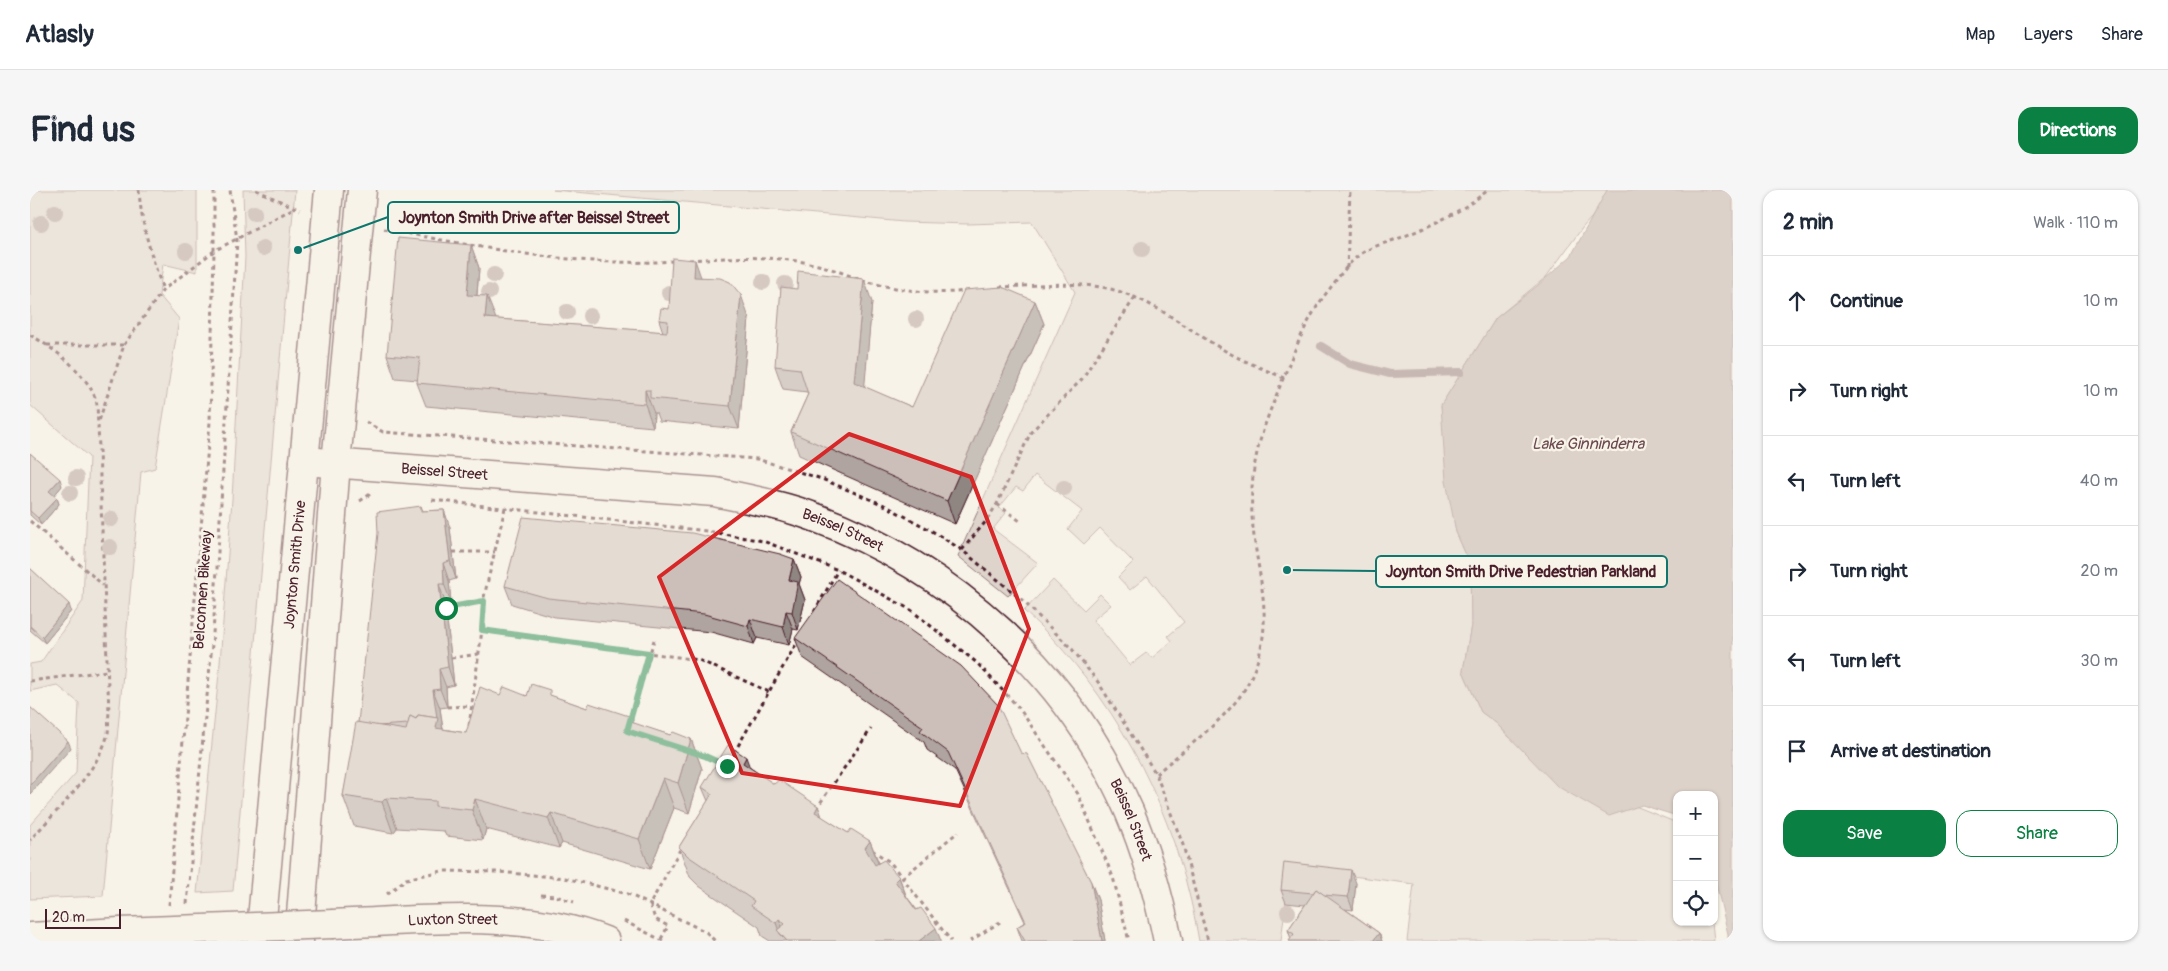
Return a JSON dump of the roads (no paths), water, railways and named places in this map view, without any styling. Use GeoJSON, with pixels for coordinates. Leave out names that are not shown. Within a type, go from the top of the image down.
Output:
{"type":"FeatureCollection","features":[{"type":"Feature","properties":{"kind":"main road","name":"Joynton Smith Drive"},"geometry":{"type":"LineString","coordinates":[[260,941],[329,190]]}},
{"type":"Feature","properties":{"kind":"main road"},"geometry":{"type":"LineString","coordinates":[[299,941],[336,463],[362,190]]}},
{"type":"Feature","properties":{"kind":"main road","name":"Beissel Street"},"geometry":{"type":"LineString","coordinates":[[304,460],[715,492],[754,500],[812,517],[856,534],[894,554],[969,603],[1034,664],[1074,713],[1101,756],[1129,810],[1149,864],[1168,941]]}},
{"type":"Feature","properties":{"kind":"main road","name":"Luxton Street"},"geometry":{"type":"LineString","coordinates":[[30,937],[333,924],[502,920],[549,925],[605,941]]}},
{"type":"Feature","properties":{"kind":"water","name":"Lake Ginninderra"},"geometry":{"type":"Polygon","coordinates":[[[1607,190],[1733,190],[1733,941],[1728,941],[1718,892],[1718,791],[1673,791],[1673,815],[1642,805],[1609,816],[1557,786],[1496,723],[1481,712],[1463,671],[1471,625],[1470,564],[1456,532],[1446,481],[1441,405],[1496,318],[1571,256],[1607,190]]]}},
{"type":"Feature","properties":{"kind":"waterway"},"geometry":{"type":"LineString","coordinates":[[1321,346],[1350,364],[1390,374],[1461,372]]}},
{"type":"Feature","properties":{"kind":"place","name":"Joynton Smith Drive after Beissel Street"},"geometry":{"type":"Point","coordinates":[298,250]}},
{"type":"Feature","properties":{"kind":"place","name":"Joynton Smith Drive Pedestrian Parkland"},"geometry":{"type":"Point","coordinates":[1287,570]}}]}
